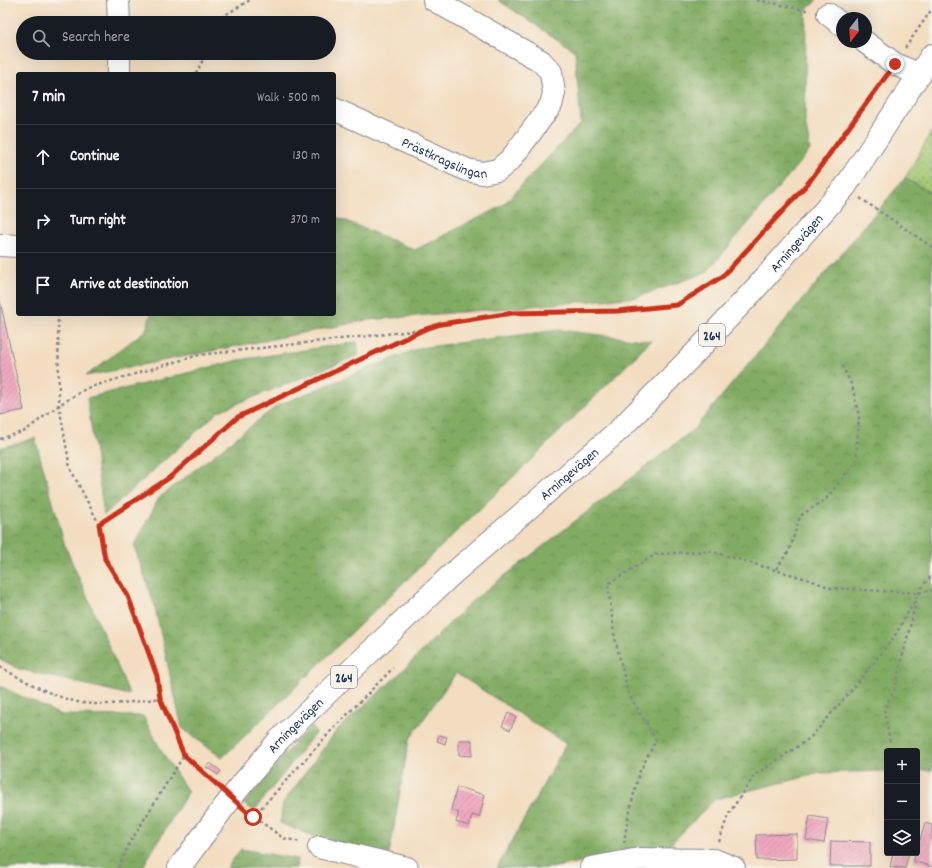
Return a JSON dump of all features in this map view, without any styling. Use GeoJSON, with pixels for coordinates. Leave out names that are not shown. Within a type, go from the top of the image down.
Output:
{"type":"FeatureCollection","features":[{"type":"Feature","properties":{"kind":"main road"},"geometry":{"type":"LineString","coordinates":[[118,0],[118,16]]}},
{"type":"Feature","properties":{"kind":"main road","name":"Prästkragslingan"},"geometry":{"type":"LineString","coordinates":[[336,110],[467,170],[482,173],[498,170],[511,159],[551,106],[554,93],[551,72],[541,61],[434,0]]}},
{"type":"Feature","properties":{"kind":"main road"},"geometry":{"type":"LineString","coordinates":[[872,47],[895,64],[920,75]]}},
{"type":"Feature","properties":{"kind":"main road","name":"Arningevägen"},"geometry":{"type":"LineString","coordinates":[[179,868],[229,800],[285,735],[444,582],[618,431],[697,351],[755,289],[845,187],[932,56]]}},
{"type":"Feature","properties":{"kind":"main road"},"geometry":{"type":"LineString","coordinates":[[119,60],[119,72]]}},
{"type":"Feature","properties":{"kind":"main road"},"geometry":{"type":"LineString","coordinates":[[0,245],[16,246]]}},
{"type":"Feature","properties":{"kind":"main road"},"geometry":{"type":"LineString","coordinates":[[319,847],[407,868]]}},
{"type":"Feature","properties":{"kind":"main road"},"geometry":{"type":"LineString","coordinates":[[591,868],[639,859],[714,860],[734,868]]}},
{"type":"Feature","properties":{"kind":"path"},"geometry":{"type":"LineString","coordinates":[[224,16],[250,0]]}},
{"type":"Feature","properties":{"kind":"path"},"geometry":{"type":"LineString","coordinates":[[757,0],[835,20]]}},
{"type":"Feature","properties":{"kind":"path"},"geometry":{"type":"LineString","coordinates":[[99,524],[169,478],[238,417],[423,330],[441,324],[512,313],[618,311],[677,305],[723,276],[809,182],[895,64],[932,9]]}},
{"type":"Feature","properties":{"kind":"path"},"geometry":{"type":"LineString","coordinates":[[197,72],[203,60]]}},
{"type":"Feature","properties":{"kind":"path"},"geometry":{"type":"LineString","coordinates":[[845,187],[932,247]]}},
{"type":"Feature","properties":{"kind":"path"},"geometry":{"type":"LineString","coordinates":[[58,316],[59,405],[70,468],[99,524],[105,559],[128,596],[157,676],[160,698],[184,755],[229,800],[283,838],[319,847]]}},
{"type":"Feature","properties":{"kind":"path"},"geometry":{"type":"LineString","coordinates":[[0,439],[25,431],[59,405],[87,388],[199,355],[423,330]]}},
{"type":"Feature","properties":{"kind":"path"},"geometry":{"type":"LineString","coordinates":[[776,570],[789,550],[800,516],[826,499],[856,461],[859,416],[852,386],[841,363]]}},
{"type":"Feature","properties":{"kind":"path"},"geometry":{"type":"LineString","coordinates":[[622,862],[627,823],[639,773],[656,740],[628,693],[614,634],[608,584],[656,554],[710,551],[810,580],[831,588],[918,593],[932,590]]}},
{"type":"Feature","properties":{"kind":"path"},"geometry":{"type":"LineString","coordinates":[[714,860],[728,815],[754,776],[810,738],[850,692],[894,637],[922,586],[932,574]]}},
{"type":"Feature","properties":{"kind":"path"},"geometry":{"type":"LineString","coordinates":[[890,742],[884,710],[895,687],[918,593]]}},
{"type":"Feature","properties":{"kind":"path"},"geometry":{"type":"LineString","coordinates":[[0,667],[58,696],[80,702],[100,704],[138,702],[160,698]]}},
{"type":"Feature","properties":{"kind":"path"},"geometry":{"type":"LineString","coordinates":[[253,817],[332,730],[393,668]]}},
{"type":"Feature","properties":{"kind":"path"},"geometry":{"type":"LineString","coordinates":[[118,868],[129,844],[184,755]]}},
{"type":"Feature","properties":{"kind":"green space"},"geometry":{"type":"Polygon","coordinates":[[[498,0],[817,0],[806,10],[805,120],[810,150],[707,272],[638,297],[368,320],[86,376],[146,330],[150,316],[336,316],[336,217],[415,250],[502,206],[581,123],[575,51],[498,0]]]}},
{"type":"Feature","properties":{"kind":"green space"},"geometry":{"type":"Polygon","coordinates":[[[932,131],[932,194],[905,178],[932,131]]]}},
{"type":"Feature","properties":{"kind":"green space"},"geometry":{"type":"Polygon","coordinates":[[[905,178],[932,194],[932,770],[920,771],[920,748],[884,748],[884,771],[821,773],[715,799],[670,845],[550,868],[497,868],[566,744],[456,673],[409,740],[389,855],[321,839],[280,823],[283,803],[337,730],[395,678],[471,602],[694,429],[905,178]]]}},
{"type":"Feature","properties":{"kind":"green space"},"geometry":{"type":"Polygon","coordinates":[[[559,330],[651,341],[542,449],[222,758],[182,728],[154,604],[134,546],[159,498],[278,405],[419,348],[559,330]]]}},
{"type":"Feature","properties":{"kind":"green space"},"geometry":{"type":"Polygon","coordinates":[[[357,342],[359,355],[219,411],[104,515],[87,398],[239,360],[357,342]]]}},
{"type":"Feature","properties":{"kind":"green space"},"geometry":{"type":"Polygon","coordinates":[[[35,438],[65,546],[130,695],[19,669],[0,659],[0,448],[35,438]]]}},
{"type":"Feature","properties":{"kind":"green space"},"geometry":{"type":"Polygon","coordinates":[[[0,686],[61,715],[143,716],[161,750],[188,792],[142,868],[0,868],[0,686]]]}},
{"type":"Feature","properties":{"kind":"green space"},"geometry":{"type":"Polygon","coordinates":[[[312,726],[316,732],[254,811],[244,804],[296,741],[312,726]]]}},
{"type":"Feature","properties":{"kind":"green space"},"geometry":{"type":"Polygon","coordinates":[[[241,849],[298,859],[296,868],[227,868],[241,849]]]}},
{"type":"Feature","properties":{"kind":"building"},"geometry":{"type":"Polygon","coordinates":[[[0,301],[24,410],[0,415],[0,301]]]}},
{"type":"Feature","properties":{"kind":"building"},"geometry":{"type":"Polygon","coordinates":[[[508,713],[516,717],[510,730],[502,726],[508,713]]]}},
{"type":"Feature","properties":{"kind":"building"},"geometry":{"type":"Polygon","coordinates":[[[439,735],[447,737],[445,744],[437,741],[439,735]]]}},
{"type":"Feature","properties":{"kind":"building"},"geometry":{"type":"Polygon","coordinates":[[[459,740],[472,740],[472,756],[459,755],[459,740]]]}},
{"type":"Feature","properties":{"kind":"building"},"geometry":{"type":"Polygon","coordinates":[[[210,763],[221,771],[218,775],[206,767],[210,763]]]}},
{"type":"Feature","properties":{"kind":"building"},"geometry":{"type":"Polygon","coordinates":[[[457,787],[485,795],[479,817],[472,815],[469,826],[456,822],[459,813],[451,810],[457,787]]]}},
{"type":"Feature","properties":{"kind":"building"},"geometry":{"type":"Polygon","coordinates":[[[810,816],[828,819],[824,843],[806,840],[810,816]]]}},
{"type":"Feature","properties":{"kind":"building"},"geometry":{"type":"Polygon","coordinates":[[[925,823],[932,825],[932,867],[913,861],[915,856],[920,856],[920,839],[925,823]]]}},
{"type":"Feature","properties":{"kind":"building"},"geometry":{"type":"Polygon","coordinates":[[[797,834],[797,859],[757,860],[756,835],[797,834]]]}},
{"type":"Feature","properties":{"kind":"building"},"geometry":{"type":"Polygon","coordinates":[[[831,841],[870,842],[870,866],[830,866],[831,841]]]}},
{"type":"Feature","properties":{"kind":"building"},"geometry":{"type":"Polygon","coordinates":[[[892,856],[908,856],[905,868],[890,867],[892,856]]]}},
{"type":"Feature","properties":{"kind":"route"},"geometry":{"type":"LineString","coordinates":[[253,817],[184,755],[160,698],[157,676],[128,596],[105,559],[99,524],[169,478],[238,417],[423,330],[441,324],[512,313],[618,311],[677,305],[723,276],[809,182],[895,64]]}}]}
